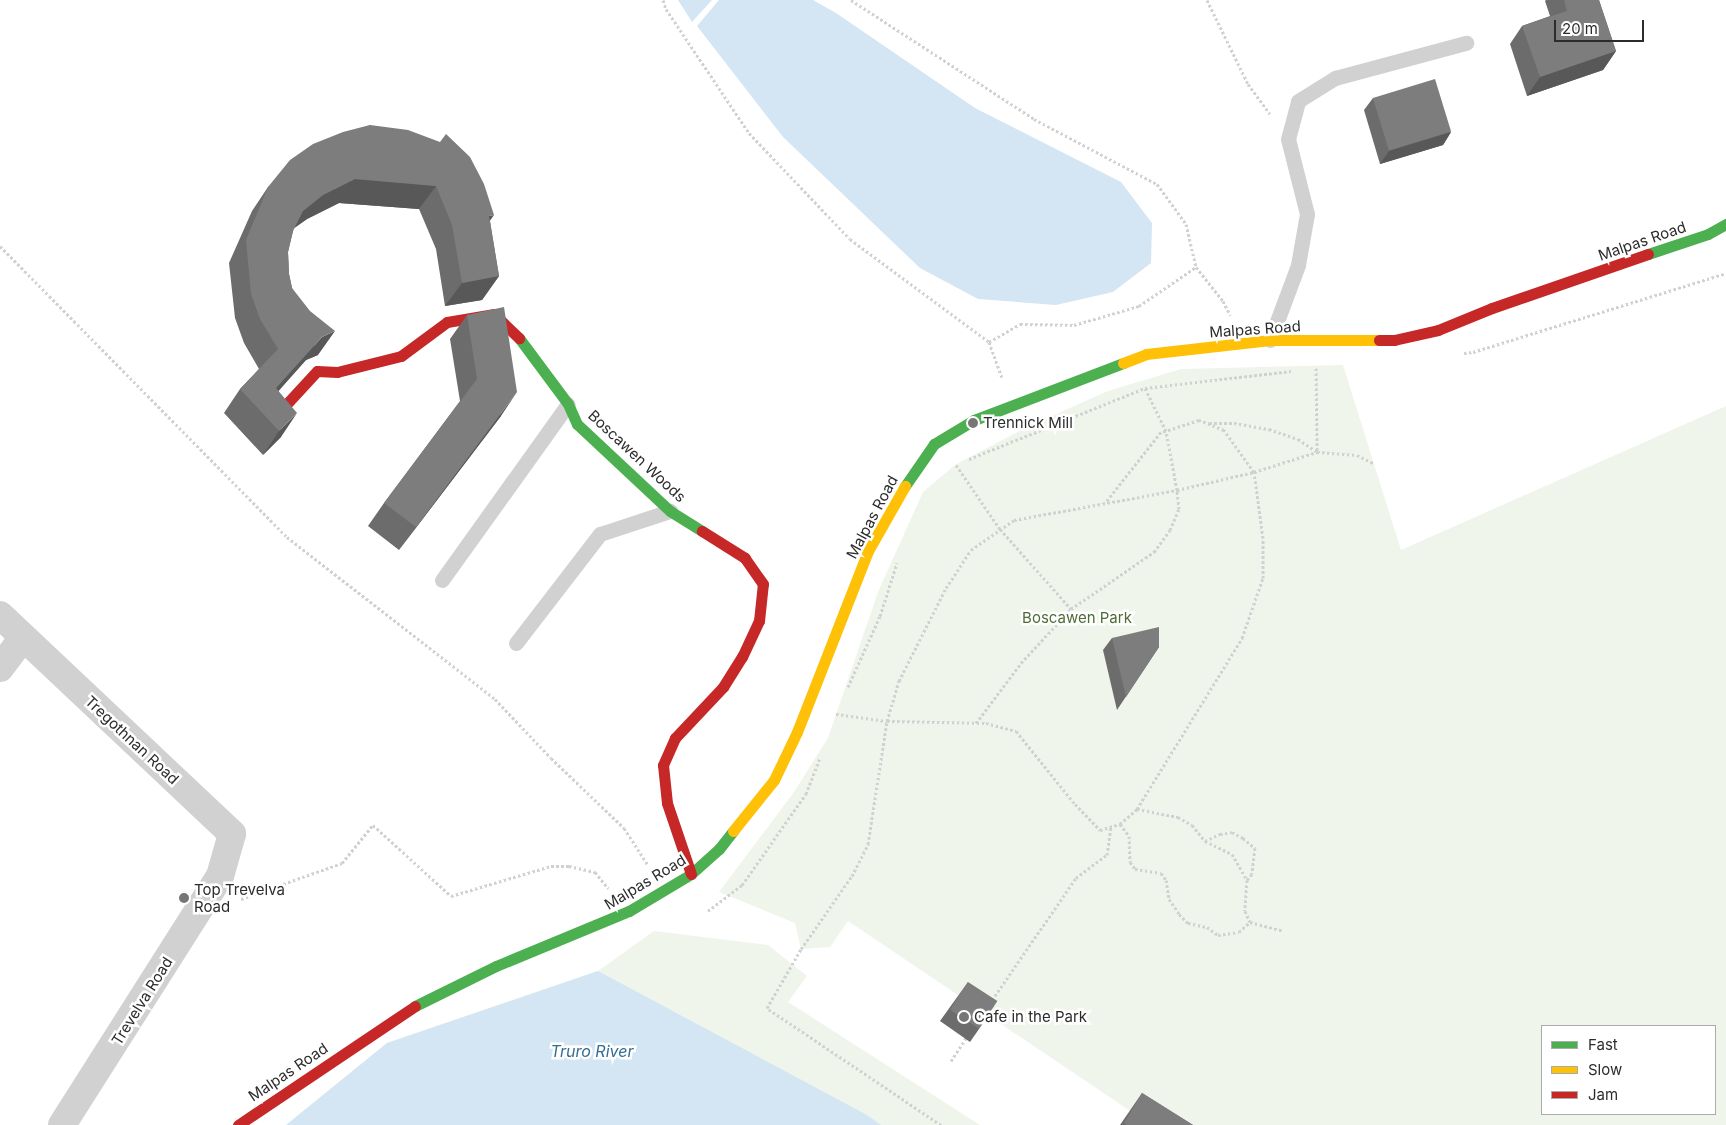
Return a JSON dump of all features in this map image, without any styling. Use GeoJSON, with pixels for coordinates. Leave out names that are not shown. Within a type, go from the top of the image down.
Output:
{"type":"FeatureCollection","features":[{"type":"Feature","properties":{"kind":"street","name":"Malpas Road"},"geometry":{"type":"LineString","coordinates":[[238,1125],[420,1002],[496,966],[629,911],[691,874],[719,849],[774,780],[797,732],[868,550],[896,497],[934,444],[974,420],[1146,354],[1270,340],[1394,340],[1438,330],[1492,308],[1708,234],[1726,224]]}},
{"type":"Feature","properties":{"kind":"street","name":"Boscawen Woods"},"geometry":{"type":"LineString","coordinates":[[281,410],[317,370],[337,372],[401,356],[447,322],[494,314],[513,330],[568,404],[577,424],[670,511],[745,558],[763,584],[760,621],[742,657],[722,687],[675,738],[663,765],[667,803],[691,874]]}},
{"type":"Feature","properties":{"kind":"street","name":"Tregothnan Road"},"geometry":{"type":"LineString","coordinates":[[0,615],[232,834],[216,882]]}},
{"type":"Feature","properties":{"kind":"street"},"geometry":{"type":"LineString","coordinates":[[0,668],[23,638]]}},
{"type":"Feature","properties":{"kind":"street","name":"Trevelva Road"},"geometry":{"type":"LineString","coordinates":[[62,1125],[216,882]]}},
{"type":"Feature","properties":{"kind":"lane"},"geometry":{"type":"LineString","coordinates":[[1270,340],[1298,265],[1307,214],[1288,139],[1298,102],[1335,78],[1466,42]]}},
{"type":"Feature","properties":{"kind":"lane"},"geometry":{"type":"LineString","coordinates":[[442,580],[568,404]]}},
{"type":"Feature","properties":{"kind":"lane"},"geometry":{"type":"LineString","coordinates":[[516,643],[600,534],[670,511]]}},
{"type":"Feature","properties":{"kind":"path"},"geometry":{"type":"LineString","coordinates":[[663,0],[666,9],[749,133],[850,239],[989,342],[1013,404]]}},
{"type":"Feature","properties":{"kind":"path"},"geometry":{"type":"LineString","coordinates":[[852,0],[1034,119],[1157,184],[1186,224],[1196,267],[1223,301],[1245,343]]}},
{"type":"Feature","properties":{"kind":"path"},"geometry":{"type":"LineString","coordinates":[[1207,0],[1248,84],[1288,139]]}},
{"type":"Feature","properties":{"kind":"path"},"geometry":{"type":"LineString","coordinates":[[0,246],[287,537],[495,699],[551,758],[624,828],[664,891]]}},
{"type":"Feature","properties":{"kind":"path"},"geometry":{"type":"LineString","coordinates":[[989,342],[1020,324],[1074,325],[1138,306],[1196,267]]}},
{"type":"Feature","properties":{"kind":"path"},"geometry":{"type":"LineString","coordinates":[[1316,368],[1317,452]]}},
{"type":"Feature","properties":{"kind":"path"},"geometry":{"type":"LineString","coordinates":[[976,723],[1021,662],[1071,609],[1154,552],[1170,530],[1179,509],[1177,490],[1166,431],[1145,388]]}},
{"type":"Feature","properties":{"kind":"path"},"geometry":{"type":"LineString","coordinates":[[836,714],[887,721],[986,723],[1016,731],[1075,804],[1100,830],[1120,824],[1137,809],[1242,638],[1263,578],[1263,538],[1254,472],[1224,430],[1199,420],[1161,432],[1105,504]]}},
{"type":"Feature","properties":{"kind":"path"},"geometry":{"type":"LineString","coordinates":[[1206,423],[1234,423],[1269,429],[1298,439],[1317,452]]}},
{"type":"Feature","properties":{"kind":"path"},"geometry":{"type":"LineString","coordinates":[[941,1125],[767,1008],[801,949],[852,876],[868,844],[887,721],[899,681],[946,588],[971,550],[1014,520],[1177,490],[1254,472],[1317,452],[1357,455],[1373,463]]}},
{"type":"Feature","properties":{"kind":"path"},"geometry":{"type":"LineString","coordinates":[[955,465],[1000,529],[1071,609]]}},
{"type":"Feature","properties":{"kind":"path"},"geometry":{"type":"LineString","coordinates":[[1137,809],[1178,817],[1192,825],[1204,841],[1232,854],[1247,880],[1245,911],[1250,922]]}},
{"type":"Feature","properties":{"kind":"path"},"geometry":{"type":"LineString","coordinates":[[1120,824],[1129,836],[1130,862],[1135,869],[1161,873],[1166,880],[1169,899],[1188,923],[1207,928],[1218,936],[1239,932],[1250,922]]}},
{"type":"Feature","properties":{"kind":"path"},"geometry":{"type":"LineString","coordinates":[[216,882],[239,900],[342,863],[373,825],[451,896],[551,866],[569,866],[594,872],[629,911]]}},
{"type":"Feature","properties":{"kind":"path"},"geometry":{"type":"LineString","coordinates":[[989,1005],[1076,878],[1107,855],[1111,827]]}},
{"type":"Feature","properties":{"kind":"path"},"geometry":{"type":"LineString","coordinates":[[1204,841],[1220,834],[1232,832],[1255,848],[1252,874],[1247,880]]}},
{"type":"Feature","properties":{"kind":"path"},"geometry":{"type":"LineString","coordinates":[[1250,922],[1283,931]]}},
{"type":"Feature","properties":{"kind":"path"},"geometry":{"type":"LineString","coordinates":[[950,1061],[972,1029]]}},
{"type":"Feature","properties":{"kind":"green space","name":"Boscawen Park"},"geometry":{"type":"Polygon","coordinates":[[[1343,365],[1401,550],[1726,406],[1726,1125],[1151,1125],[848,921],[830,947],[801,949],[795,923],[719,892],[794,792],[828,738],[878,592],[923,492],[955,465],[1023,429],[1108,391],[1181,369],[1343,365]]]}},
{"type":"Feature","properties":{"kind":"green space","name":"Truro River"},"geometry":{"type":"Polygon","coordinates":[[[654,931],[768,945],[807,976],[788,1002],[980,1125],[286,1125],[387,1043],[598,971],[654,931]]]}},
{"type":"Feature","properties":{"kind":"water"},"geometry":{"type":"Polygon","coordinates":[[[678,0],[712,0],[692,22],[678,0]]]}},
{"type":"Feature","properties":{"kind":"water"},"geometry":{"type":"Polygon","coordinates":[[[719,0],[813,0],[836,13],[975,108],[1121,182],[1152,223],[1151,263],[1113,292],[1056,305],[978,299],[920,268],[783,137],[697,26],[719,0]]]}},
{"type":"Feature","properties":{"kind":"water","name":"Truro River"},"geometry":{"type":"Polygon","coordinates":[[[598,971],[867,1115],[881,1125],[286,1125],[387,1043],[598,971]]]}},
{"type":"Feature","properties":{"kind":"building"},"geometry":{"type":"Polygon","coordinates":[[[1564,0],[1599,0],[1616,51],[1540,77],[1522,26],[1567,11],[1564,0]]]}},
{"type":"Feature","properties":{"kind":"building"},"geometry":{"type":"Polygon","coordinates":[[[1435,79],[1451,132],[1389,151],[1373,98],[1435,79]]]}},
{"type":"Feature","properties":{"kind":"building"},"geometry":{"type":"Polygon","coordinates":[[[370,125],[408,130],[440,142],[446,134],[470,157],[484,184],[494,215],[489,216],[499,276],[462,283],[452,225],[436,186],[355,179],[323,195],[303,211],[293,231],[288,252],[289,274],[292,288],[310,311],[335,331],[322,337],[276,388],[297,413],[279,431],[240,389],[278,349],[260,319],[251,294],[246,240],[268,187],[290,160],[313,144],[343,132],[370,125]]]}},
{"type":"Feature","properties":{"kind":"building"},"geometry":{"type":"Polygon","coordinates":[[[504,307],[517,392],[416,527],[384,503],[477,379],[467,315],[504,307]]]}},
{"type":"Feature","properties":{"kind":"building"},"geometry":{"type":"Polygon","coordinates":[[[1159,627],[1159,647],[1126,697],[1112,638],[1159,627]]]}},
{"type":"Feature","properties":{"kind":"building"},"geometry":{"type":"Polygon","coordinates":[[[968,982],[997,1001],[979,1029],[950,1010],[968,982]]]}},
{"type":"Feature","properties":{"kind":"building"},"geometry":{"type":"Polygon","coordinates":[[[1142,1093],[1193,1125],[1127,1125],[1124,1123],[1142,1093]]]}},
{"type":"Feature","properties":{"kind":"traffic: fast"},"geometry":{"type":"LineString","coordinates":[[1648,254],[1708,234],[1726,224]]}},
{"type":"Feature","properties":{"kind":"traffic: fast"},"geometry":{"type":"LineString","coordinates":[[519,338],[568,404],[577,424],[670,511],[702,531]]}},
{"type":"Feature","properties":{"kind":"traffic: fast"},"geometry":{"type":"LineString","coordinates":[[905,486],[934,444],[974,420],[1123,363]]}},
{"type":"Feature","properties":{"kind":"traffic: fast"},"geometry":{"type":"LineString","coordinates":[[415,1006],[496,966],[629,911],[691,874],[719,849],[733,831]]}},
{"type":"Feature","properties":{"kind":"traffic: slow"},"geometry":{"type":"LineString","coordinates":[[1123,363],[1146,354],[1270,340],[1379,340]]}},
{"type":"Feature","properties":{"kind":"traffic: slow"},"geometry":{"type":"LineString","coordinates":[[733,831],[774,780],[797,732],[868,551],[905,486]]}},
{"type":"Feature","properties":{"kind":"traffic: jam"},"geometry":{"type":"LineString","coordinates":[[1379,340],[1394,340],[1438,330],[1492,308],[1648,254]]}},
{"type":"Feature","properties":{"kind":"traffic: jam"},"geometry":{"type":"LineString","coordinates":[[281,410],[317,371],[337,372],[401,356],[447,322],[494,314],[519,338]]}},
{"type":"Feature","properties":{"kind":"traffic: jam"},"geometry":{"type":"LineString","coordinates":[[691,874],[667,803],[663,765],[675,738],[723,687],[742,657],[759,621],[763,584],[745,558],[702,531]]}},
{"type":"Feature","properties":{"kind":"traffic: jam"},"geometry":{"type":"LineString","coordinates":[[238,1125],[415,1006]]}},
{"type":"Feature","properties":{"kind":"place","name":"Trennick Mill"},"geometry":{"type":"Point","coordinates":[973,423]}},
{"type":"Feature","properties":{"kind":"place","name":"Top Trevelva Road"},"geometry":{"type":"Point","coordinates":[184,898]}},
{"type":"Feature","properties":{"kind":"place","name":"Cafe in the Park"},"geometry":{"type":"Point","coordinates":[964,1017]}}]}
